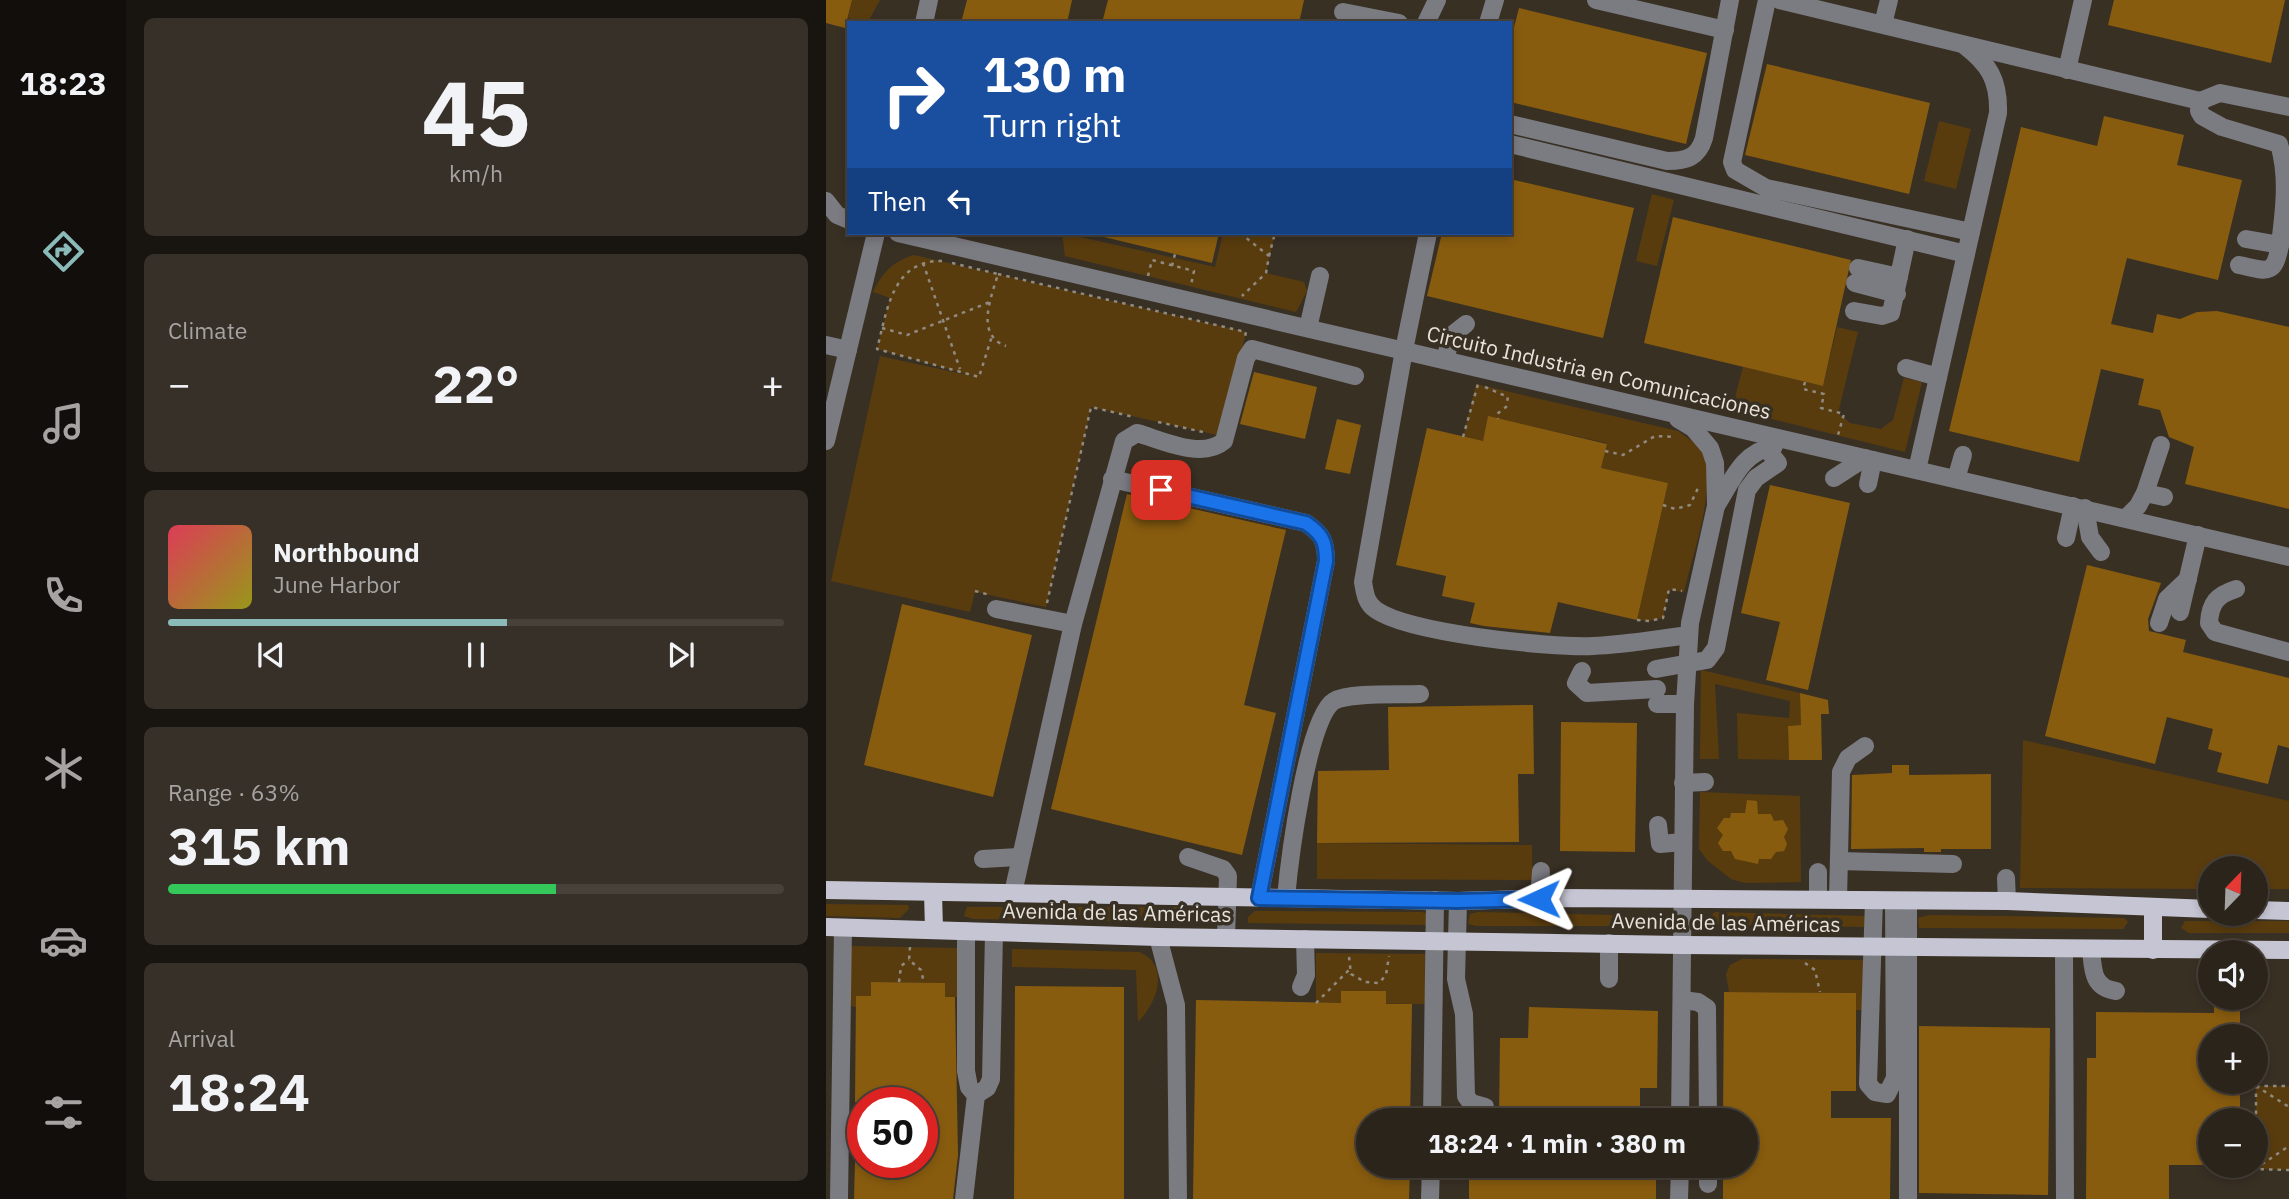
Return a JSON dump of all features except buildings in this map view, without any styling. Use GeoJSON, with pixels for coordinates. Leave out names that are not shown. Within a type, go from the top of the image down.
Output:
{"type":"FeatureCollection","features":[{"type":"Feature","properties":{"kind":"main road","name":"Avenida de las Américas"},"geometry":{"type":"LineString","coordinates":[[826,890],[1458,901],[1682,898],[2007,901],[2198,909]]}},
{"type":"Feature","properties":{"kind":"main road"},"geometry":{"type":"LineString","coordinates":[[933,892],[934,930]]}},
{"type":"Feature","properties":{"kind":"main road"},"geometry":{"type":"LineString","coordinates":[[2153,908],[2153,950]]}},
{"type":"Feature","properties":{"kind":"main road"},"geometry":{"type":"LineString","coordinates":[[2268,910],[2289,911]]}},
{"type":"Feature","properties":{"kind":"main road","name":"Avenida de las Américas"},"geometry":{"type":"LineString","coordinates":[[834,928],[1158,937],[1682,945],[2289,950]]}},
{"type":"Feature","properties":{"kind":"street"},"geometry":{"type":"LineString","coordinates":[[924,21],[929,0]]}},
{"type":"Feature","properties":{"kind":"street"},"geometry":{"type":"LineString","coordinates":[[1427,21],[1437,0]]}},
{"type":"Feature","properties":{"kind":"street"},"geometry":{"type":"LineString","coordinates":[[1489,21],[1494,0]]}},
{"type":"Feature","properties":{"kind":"street"},"geometry":{"type":"LineString","coordinates":[[1595,0],[1725,30]]}},
{"type":"Feature","properties":{"kind":"street"},"geometry":{"type":"LineString","coordinates":[[1512,124],[1667,161],[1690,159],[1696,155],[1704,138],[1730,0]]}},
{"type":"Feature","properties":{"kind":"street"},"geometry":{"type":"LineString","coordinates":[[1767,0],[1732,162],[1735,170],[1766,188],[1971,232]]}},
{"type":"Feature","properties":{"kind":"street"},"geometry":{"type":"LineString","coordinates":[[1883,24],[1889,0]]}},
{"type":"Feature","properties":{"kind":"street"},"geometry":{"type":"LineString","coordinates":[[2067,69],[2083,0]]}},
{"type":"Feature","properties":{"kind":"street"},"geometry":{"type":"LineString","coordinates":[[1789,1],[2200,101],[2220,93],[2289,107]]}},
{"type":"Feature","properties":{"kind":"street"},"geometry":{"type":"LineString","coordinates":[[1343,12],[1389,21]]}},
{"type":"Feature","properties":{"kind":"street"},"geometry":{"type":"LineString","coordinates":[[1917,470],[1998,113],[1999,95],[1990,69],[1964,45]]}},
{"type":"Feature","properties":{"kind":"street"},"geometry":{"type":"LineString","coordinates":[[2200,101],[2199,111],[2210,122],[2284,144],[2286,180],[2277,261],[2267,271],[2239,265]]}},
{"type":"Feature","properties":{"kind":"street"},"geometry":{"type":"LineString","coordinates":[[1512,144],[1966,254]]}},
{"type":"Feature","properties":{"kind":"street"},"geometry":{"type":"LineString","coordinates":[[826,442],[831,394],[848,350],[876,235]]}},
{"type":"Feature","properties":{"kind":"street","name":"Circuito Industria en Comunicaciones"},"geometry":{"type":"LineString","coordinates":[[907,235],[2289,557]]}},
{"type":"Feature","properties":{"kind":"street"},"geometry":{"type":"LineString","coordinates":[[1428,235],[1404,350],[1363,582],[1365,598],[1374,609],[1395,620],[1535,645],[1594,646],[1689,635]]}},
{"type":"Feature","properties":{"kind":"street"},"geometry":{"type":"LineString","coordinates":[[1854,311],[1887,316],[1891,313],[1907,239]]}},
{"type":"Feature","properties":{"kind":"street"},"geometry":{"type":"LineString","coordinates":[[2246,239],[2280,245]]}},
{"type":"Feature","properties":{"kind":"street"},"geometry":{"type":"LineString","coordinates":[[1856,275],[1898,285]]}},
{"type":"Feature","properties":{"kind":"street"},"geometry":{"type":"LineString","coordinates":[[1308,328],[1320,276]]}},
{"type":"Feature","properties":{"kind":"street"},"geometry":{"type":"LineString","coordinates":[[1445,359],[1452,335],[1457,327],[1466,324]]}},
{"type":"Feature","properties":{"kind":"street"},"geometry":{"type":"LineString","coordinates":[[826,345],[848,350]]}},
{"type":"Feature","properties":{"kind":"street"},"geometry":{"type":"LineString","coordinates":[[1013,893],[1073,625],[1112,479],[1129,435],[1137,433],[1203,451],[1224,441],[1246,358],[1252,349],[1355,376]]}},
{"type":"Feature","properties":{"kind":"street"},"geometry":{"type":"LineString","coordinates":[[1906,368],[1938,377]]}},
{"type":"Feature","properties":{"kind":"street"},"geometry":{"type":"LineString","coordinates":[[1666,411],[1693,428],[1710,448],[1715,463],[1716,506],[1689,635],[1687,665],[1683,783],[1680,1108]]}},
{"type":"Feature","properties":{"kind":"street"},"geometry":{"type":"LineString","coordinates":[[2126,518],[2138,506],[2145,493],[2161,444]]}},
{"type":"Feature","properties":{"kind":"street"},"geometry":{"type":"LineString","coordinates":[[1716,506],[1749,456],[1766,448],[1823,448]]}},
{"type":"Feature","properties":{"kind":"street"},"geometry":{"type":"LineString","coordinates":[[1656,669],[1707,660],[1716,648],[1747,490],[1756,478],[1778,463],[1766,448]]}},
{"type":"Feature","properties":{"kind":"street"},"geometry":{"type":"LineString","coordinates":[[1956,479],[1963,455]]}},
{"type":"Feature","properties":{"kind":"street"},"geometry":{"type":"LineString","coordinates":[[1834,478],[1869,459]]}},
{"type":"Feature","properties":{"kind":"street"},"geometry":{"type":"LineString","coordinates":[[1868,484],[1869,459]]}},
{"type":"Feature","properties":{"kind":"street"},"geometry":{"type":"LineString","coordinates":[[1112,479],[1306,523],[1321,533],[1326,545],[1326,561],[1259,898]]}},
{"type":"Feature","properties":{"kind":"street"},"geometry":{"type":"LineString","coordinates":[[2145,493],[2164,498]]}},
{"type":"Feature","properties":{"kind":"street"},"geometry":{"type":"LineString","coordinates":[[2066,538],[2079,507]]}},
{"type":"Feature","properties":{"kind":"street"},"geometry":{"type":"LineString","coordinates":[[2079,507],[2091,537],[2101,552]]}},
{"type":"Feature","properties":{"kind":"street"},"geometry":{"type":"LineString","coordinates":[[2180,612],[2198,535]]}},
{"type":"Feature","properties":{"kind":"street"},"geometry":{"type":"LineString","coordinates":[[2159,623],[2167,599],[2188,579]]}},
{"type":"Feature","properties":{"kind":"street"},"geometry":{"type":"LineString","coordinates":[[2236,589],[2224,593],[2214,601],[2209,623],[2215,632],[2289,652]]}},
{"type":"Feature","properties":{"kind":"street"},"geometry":{"type":"LineString","coordinates":[[998,603],[1073,625]]}},
{"type":"Feature","properties":{"kind":"street"},"geometry":{"type":"LineString","coordinates":[[1582,671],[1576,682],[1587,693],[1657,697],[1685,704]]}},
{"type":"Feature","properties":{"kind":"street"},"geometry":{"type":"LineString","coordinates":[[1286,898],[1293,825],[1320,724],[1329,706],[1344,698],[1420,695]]}},
{"type":"Feature","properties":{"kind":"street"},"geometry":{"type":"LineString","coordinates":[[1838,899],[1841,772],[1848,758],[1865,746]]}},
{"type":"Feature","properties":{"kind":"street"},"geometry":{"type":"LineString","coordinates":[[1683,783],[1706,782]]}},
{"type":"Feature","properties":{"kind":"street"},"geometry":{"type":"LineString","coordinates":[[1658,825],[1660,844],[1683,842]]}},
{"type":"Feature","properties":{"kind":"street"},"geometry":{"type":"LineString","coordinates":[[983,859],[1020,857]]}},
{"type":"Feature","properties":{"kind":"street"},"geometry":{"type":"LineString","coordinates":[[1188,857],[1223,869],[1228,876],[1230,898],[1226,938]]}},
{"type":"Feature","properties":{"kind":"street"},"geometry":{"type":"LineString","coordinates":[[1839,861],[1953,864]]}},
{"type":"Feature","properties":{"kind":"street"},"geometry":{"type":"LineString","coordinates":[[1539,899],[1541,871]]}},
{"type":"Feature","properties":{"kind":"street"},"geometry":{"type":"LineString","coordinates":[[1818,872],[1818,900]]}},
{"type":"Feature","properties":{"kind":"street"},"geometry":{"type":"LineString","coordinates":[[2006,878],[2007,901]]}},
{"type":"Feature","properties":{"kind":"street"},"geometry":{"type":"LineString","coordinates":[[1432,1108],[1435,900]]}},
{"type":"Feature","properties":{"kind":"street"},"geometry":{"type":"LineString","coordinates":[[1874,900],[1868,1084],[1875,1092],[1887,1094],[1895,1078],[1901,947]]}},
{"type":"Feature","properties":{"kind":"street"},"geometry":{"type":"LineString","coordinates":[[1458,901],[1457,941],[1463,979],[1466,1096],[1474,1108]]}},
{"type":"Feature","properties":{"kind":"street"},"geometry":{"type":"LineString","coordinates":[[1901,901],[1908,1199]]}},
{"type":"Feature","properties":{"kind":"street"},"geometry":{"type":"LineString","coordinates":[[834,928],[839,1199]]}},
{"type":"Feature","properties":{"kind":"street"},"geometry":{"type":"LineString","coordinates":[[964,1199],[975,1095],[968,1087],[966,1071],[966,931]]}},
{"type":"Feature","properties":{"kind":"street"},"geometry":{"type":"LineString","coordinates":[[975,1095],[987,1088],[991,1079],[994,932]]}},
{"type":"Feature","properties":{"kind":"street"},"geometry":{"type":"LineString","coordinates":[[1158,937],[1176,1004],[1178,1199]]}},
{"type":"Feature","properties":{"kind":"street"},"geometry":{"type":"LineString","coordinates":[[1301,987],[1306,975],[1305,939]]}},
{"type":"Feature","properties":{"kind":"street"},"geometry":{"type":"LineString","coordinates":[[1609,943],[1609,979]]}},
{"type":"Feature","properties":{"kind":"street"},"geometry":{"type":"LineString","coordinates":[[2064,949],[2065,1199]]}},
{"type":"Feature","properties":{"kind":"street"},"geometry":{"type":"LineString","coordinates":[[2091,949],[2094,978],[2103,988],[2116,990]]}},
{"type":"Feature","properties":{"kind":"street"},"geometry":{"type":"LineString","coordinates":[[1682,1000],[1698,1002],[1707,1009],[1708,1108]]}},
{"type":"Feature","properties":{"kind":"street"},"geometry":{"type":"LineString","coordinates":[[1430,1199],[1431,1178]]}},
{"type":"Feature","properties":{"kind":"street"},"geometry":{"type":"LineString","coordinates":[[1679,1199],[1680,1178]]}},
{"type":"Feature","properties":{"kind":"path"},"geometry":{"type":"LineString","coordinates":[[1243,235],[1269,256]]}},
{"type":"Feature","properties":{"kind":"path"},"geometry":{"type":"LineString","coordinates":[[1240,298],[1266,273],[1273,235]]}},
{"type":"Feature","properties":{"kind":"path"},"geometry":{"type":"LineString","coordinates":[[1172,266],[1175,254]]}},
{"type":"Feature","properties":{"kind":"path"},"geometry":{"type":"LineString","coordinates":[[992,336],[979,377],[877,349],[890,298],[904,272],[923,263],[939,260],[1246,332],[1243,345]]}},
{"type":"Feature","properties":{"kind":"path"},"geometry":{"type":"LineString","coordinates":[[1148,276],[1152,260],[1194,271],[1191,286]]}},
{"type":"Feature","properties":{"kind":"path"},"geometry":{"type":"LineString","coordinates":[[923,263],[961,370]]}},
{"type":"Feature","properties":{"kind":"path"},"geometry":{"type":"LineString","coordinates":[[998,274],[990,302],[987,330],[997,343],[1006,346]]}},
{"type":"Feature","properties":{"kind":"path"},"geometry":{"type":"LineString","coordinates":[[883,328],[907,335],[990,302]]}},
{"type":"Feature","properties":{"kind":"path"},"geometry":{"type":"LineString","coordinates":[[1805,382],[1803,389],[1824,394],[1821,408],[1844,414],[1838,435]]}},
{"type":"Feature","properties":{"kind":"path"},"geometry":{"type":"LineString","coordinates":[[1476,384],[1512,392]]}},
{"type":"Feature","properties":{"kind":"path"},"geometry":{"type":"LineString","coordinates":[[1476,384],[1508,397],[1506,407],[1497,414],[1498,419]]}},
{"type":"Feature","properties":{"kind":"path"},"geometry":{"type":"LineString","coordinates":[[1463,437],[1476,384]]}},
{"type":"Feature","properties":{"kind":"path"},"geometry":{"type":"LineString","coordinates":[[1046,607],[1091,407],[1143,419]]}},
{"type":"Feature","properties":{"kind":"path"},"geometry":{"type":"LineString","coordinates":[[1157,422],[1209,433]]}},
{"type":"Feature","properties":{"kind":"path"},"geometry":{"type":"LineString","coordinates":[[1605,451],[1623,455],[1656,436],[1680,438]]}},
{"type":"Feature","properties":{"kind":"path"},"geometry":{"type":"LineString","coordinates":[[1663,505],[1675,509],[1690,505],[1701,478]]}},
{"type":"Feature","properties":{"kind":"path"},"geometry":{"type":"LineString","coordinates":[[1637,620],[1663,618],[1669,589],[1684,592],[1687,580]]}},
{"type":"Feature","properties":{"kind":"path"},"geometry":{"type":"LineString","coordinates":[[975,592],[998,603]]}},
{"type":"Feature","properties":{"kind":"path"},"geometry":{"type":"LineString","coordinates":[[900,982],[901,966],[909,960],[910,947]]}},
{"type":"Feature","properties":{"kind":"path"},"geometry":{"type":"LineString","coordinates":[[1349,953],[1351,974],[1365,982],[1379,983],[1387,975],[1389,954]]}},
{"type":"Feature","properties":{"kind":"path"},"geometry":{"type":"LineString","coordinates":[[1799,959],[1815,970],[1820,992]]}},
{"type":"Feature","properties":{"kind":"path"},"geometry":{"type":"LineString","coordinates":[[909,960],[921,970],[924,983]]}},
{"type":"Feature","properties":{"kind":"path"},"geometry":{"type":"LineString","coordinates":[[1316,1003],[1350,968]]}},
{"type":"Feature","properties":{"kind":"path"},"geometry":{"type":"LineString","coordinates":[[2268,1086],[2289,1086]]}},
{"type":"Feature","properties":{"kind":"path"},"geometry":{"type":"LineString","coordinates":[[2268,1094],[2289,1107]]}},
{"type":"Feature","properties":{"kind":"path"},"geometry":{"type":"LineString","coordinates":[[2268,1159],[2289,1146]]}},
{"type":"Feature","properties":{"kind":"path"},"geometry":{"type":"LineString","coordinates":[[2268,1168],[2289,1170]]}},
{"type":"Feature","properties":{"kind":"shaded area"},"geometry":{"type":"Polygon","coordinates":[[[852,0],[880,0],[869,21],[848,18],[852,0]]]}},
{"type":"Feature","properties":{"kind":"shaded area"},"geometry":{"type":"Polygon","coordinates":[[[1939,121],[1971,129],[1956,189],[1924,181],[1939,121]]]}},
{"type":"Feature","properties":{"kind":"shaded area"},"geometry":{"type":"Polygon","coordinates":[[[1652,194],[1674,200],[1657,266],[1636,261],[1652,194]]]}},
{"type":"Feature","properties":{"kind":"shaded area"},"geometry":{"type":"Polygon","coordinates":[[[1062,235],[1071,235],[1215,267],[1223,235],[1275,235],[1266,273],[1304,282],[1307,291],[1296,312],[1065,256],[1062,235]]]}},
{"type":"Feature","properties":{"kind":"shaded area"},"geometry":{"type":"Polygon","coordinates":[[[914,255],[1246,332],[1222,436],[1091,407],[1046,607],[975,592],[970,612],[831,581],[880,356],[976,377],[877,349],[890,298],[873,292],[889,269],[914,255]]]}},
{"type":"Feature","properties":{"kind":"shaded area"},"geometry":{"type":"Polygon","coordinates":[[[1837,327],[1858,332],[1838,413],[1850,423],[1881,429],[1893,420],[1904,378],[1922,382],[1905,452],[1732,409],[1743,367],[1823,386],[1837,327]]]}},
{"type":"Feature","properties":{"kind":"shaded area"},"geometry":{"type":"Polygon","coordinates":[[[1476,384],[1678,431],[1702,448],[1707,482],[1702,520],[1684,592],[1669,590],[1663,618],[1637,620],[1668,483],[1601,468],[1607,443],[1488,417],[1483,441],[1463,437],[1476,384]]]}},
{"type":"Feature","properties":{"kind":"shaded area"},"geometry":{"type":"Polygon","coordinates":[[[1701,670],[1800,693],[1801,725],[1788,726],[1789,760],[1738,759],[1737,713],[1789,718],[1790,701],[1715,684],[1719,759],[1700,759],[1701,670]]]}},
{"type":"Feature","properties":{"kind":"shaded area"},"geometry":{"type":"Polygon","coordinates":[[[2023,740],[2289,801],[2289,889],[2268,889],[2268,856],[2198,856],[2198,889],[2020,888],[2023,740]]]}},
{"type":"Feature","properties":{"kind":"shaded area"},"geometry":{"type":"Polygon","coordinates":[[[1700,792],[1800,796],[1801,882],[1745,883],[1731,879],[1708,861],[1699,849],[1700,792]]]}},
{"type":"Feature","properties":{"kind":"shaded area"},"geometry":{"type":"Polygon","coordinates":[[[1317,843],[1532,845],[1532,880],[1317,879],[1317,843]]]}},
{"type":"Feature","properties":{"kind":"shaded area"},"geometry":{"type":"Polygon","coordinates":[[[826,904],[908,905],[909,909],[900,918],[826,916],[826,904]]]}},
{"type":"Feature","properties":{"kind":"shaded area"},"geometry":{"type":"Polygon","coordinates":[[[967,907],[1185,907],[1192,911],[1190,922],[973,919],[964,916],[967,907]]]}},
{"type":"Feature","properties":{"kind":"shaded area"},"geometry":{"type":"Polygon","coordinates":[[[1255,911],[1422,912],[1427,914],[1428,922],[1426,925],[1248,923],[1248,917],[1255,911]]]}},
{"type":"Feature","properties":{"kind":"shaded area"},"geometry":{"type":"Polygon","coordinates":[[[1478,912],[1659,918],[1655,924],[1645,926],[1468,924],[1470,914],[1478,912]]]}},
{"type":"Feature","properties":{"kind":"shaded area"},"geometry":{"type":"Polygon","coordinates":[[[1715,912],[1866,916],[1867,927],[1720,925],[1707,919],[1715,912]]]}},
{"type":"Feature","properties":{"kind":"shaded area"},"geometry":{"type":"Polygon","coordinates":[[[1929,915],[2124,918],[2128,922],[2123,929],[1919,928],[1918,918],[1929,915]]]}},
{"type":"Feature","properties":{"kind":"shaded area"},"geometry":{"type":"Polygon","coordinates":[[[2185,921],[2198,921],[2198,926],[2268,926],[2268,921],[2289,921],[2289,933],[2189,933],[2181,928],[2185,921]]]}},
{"type":"Feature","properties":{"kind":"shaded area"},"geometry":{"type":"Polygon","coordinates":[[[850,946],[958,948],[959,997],[945,997],[945,983],[871,982],[871,996],[856,1007],[851,1006],[850,946]]]}},
{"type":"Feature","properties":{"kind":"shaded area"},"geometry":{"type":"Polygon","coordinates":[[[1012,949],[1139,952],[1155,966],[1158,985],[1151,1005],[1138,1022],[1136,970],[1012,967],[1012,949]]]}},
{"type":"Feature","properties":{"kind":"shaded area"},"geometry":{"type":"Polygon","coordinates":[[[1316,953],[1425,954],[1425,1004],[1316,1003],[1316,953]]]}},
{"type":"Feature","properties":{"kind":"shaded area"},"geometry":{"type":"Polygon","coordinates":[[[1742,959],[1867,960],[1867,1010],[1856,1010],[1856,993],[1729,992],[1726,974],[1730,965],[1742,959]]]}},
{"type":"Feature","properties":{"kind":"shaded area"},"geometry":{"type":"Polygon","coordinates":[[[2268,1086],[2289,1086],[2289,1170],[2268,1169],[2268,1108],[2256,1108],[2256,1094],[2268,1094],[2268,1086]]]}},
{"type":"Feature","properties":{"kind":"route"},"geometry":{"type":"LineString","coordinates":[[1161,490],[1306,523],[1321,533],[1326,545],[1326,561],[1259,898],[1458,901],[1539,899]]}}]}
